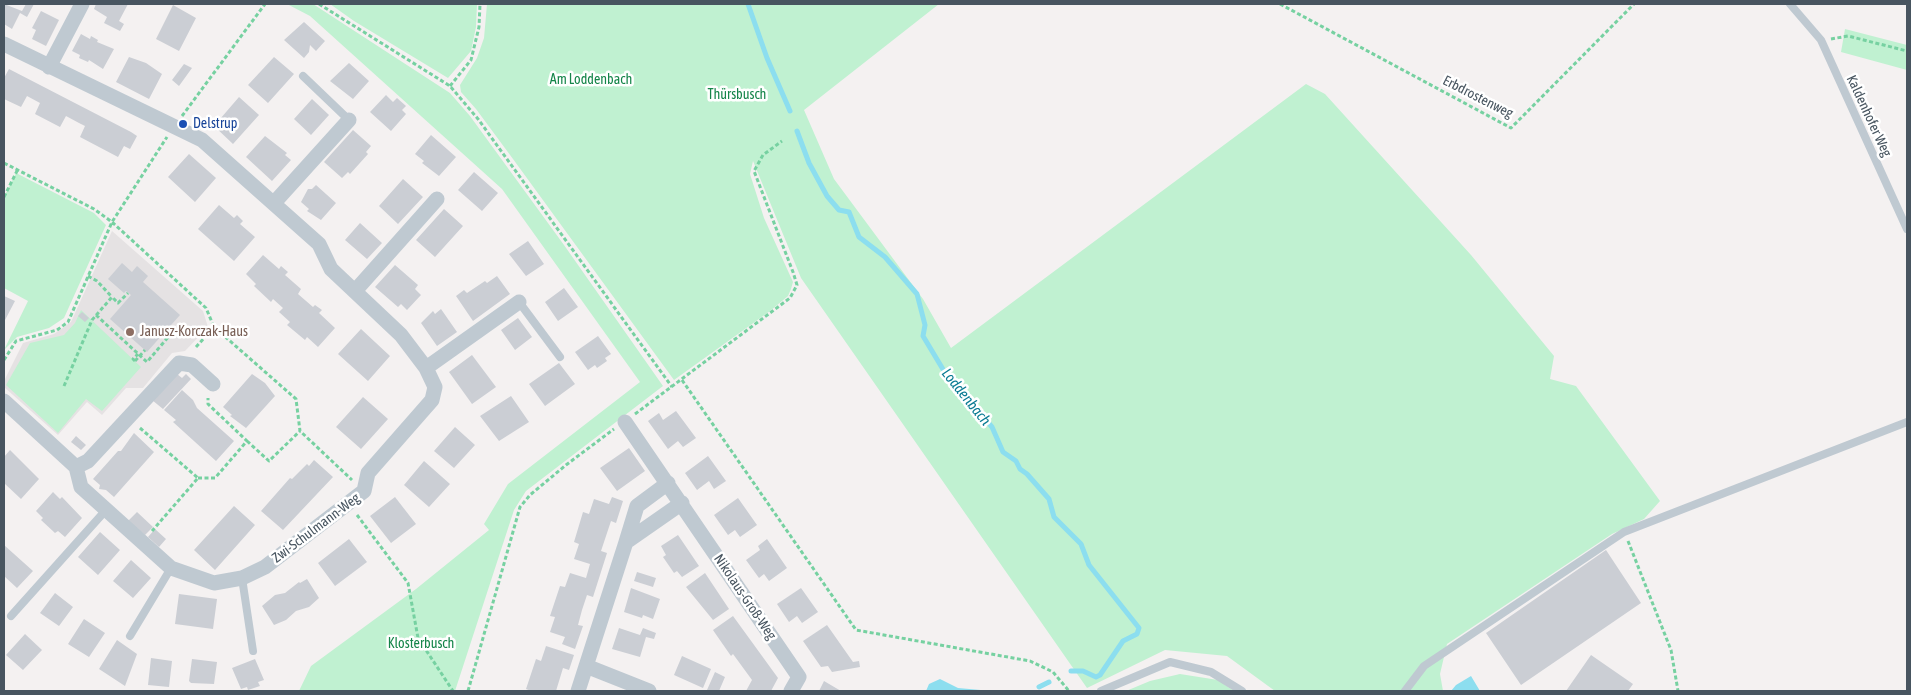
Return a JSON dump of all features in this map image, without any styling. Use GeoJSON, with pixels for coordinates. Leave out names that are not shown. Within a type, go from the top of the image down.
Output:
{"type":"FeatureCollection","features":[{"type":"Feature","properties":{"kind":"street"},"geometry":{"type":"LineString","coordinates":[[49,67],[82,4]]}},
{"type":"Feature","properties":{"kind":"street"},"geometry":{"type":"LineString","coordinates":[[4,44],[171,125]]}},
{"type":"Feature","properties":{"kind":"street"},"geometry":{"type":"LineString","coordinates":[[274,203],[349,120]]}},
{"type":"Feature","properties":{"kind":"street","name":"Zwi-Schulmann-Weg"},"geometry":{"type":"LineString","coordinates":[[4,401],[76,467],[82,487],[171,568],[214,582],[242,578],[265,567],[364,491],[368,473],[432,400],[435,387],[426,368],[401,335],[331,269],[318,244],[202,140],[171,125]]}},
{"type":"Feature","properties":{"kind":"street"},"geometry":{"type":"LineString","coordinates":[[356,291],[437,199]]}},
{"type":"Feature","properties":{"kind":"street"},"geometry":{"type":"LineString","coordinates":[[426,368],[519,302]]}},
{"type":"Feature","properties":{"kind":"street"},"geometry":{"type":"LineString","coordinates":[[76,467],[88,461],[179,363],[192,365],[213,384]]}},
{"type":"Feature","properties":{"kind":"street","name":"Nikolaus-Groß-Weg"},"geometry":{"type":"LineString","coordinates":[[625,422],[799,677],[791,691]]}},
{"type":"Feature","properties":{"kind":"street"},"geometry":{"type":"LineString","coordinates":[[578,691],[637,506],[668,483]]}},
{"type":"Feature","properties":{"kind":"street"},"geometry":{"type":"LineString","coordinates":[[626,542],[682,503]]}},
{"type":"Feature","properties":{"kind":"street"},"geometry":{"type":"LineString","coordinates":[[586,666],[649,691]]}},
{"type":"Feature","properties":{"kind":"lane","name":"Kaldenhofer Weg"},"geometry":{"type":"LineString","coordinates":[[1790,4],[1821,40],[1907,229]]}},
{"type":"Feature","properties":{"kind":"lane"},"geometry":{"type":"LineString","coordinates":[[303,76],[349,120]]}},
{"type":"Feature","properties":{"kind":"lane"},"geometry":{"type":"LineString","coordinates":[[519,302],[560,357]]}},
{"type":"Feature","properties":{"kind":"lane"},"geometry":{"type":"LineString","coordinates":[[1405,691],[1424,666],[1624,532],[1907,422]]}},
{"type":"Feature","properties":{"kind":"lane"},"geometry":{"type":"LineString","coordinates":[[11,616],[106,510]]}},
{"type":"Feature","properties":{"kind":"lane"},"geometry":{"type":"LineString","coordinates":[[130,636],[171,568]]}},
{"type":"Feature","properties":{"kind":"lane"},"geometry":{"type":"LineString","coordinates":[[242,578],[253,652]]}},
{"type":"Feature","properties":{"kind":"lane"},"geometry":{"type":"LineString","coordinates":[[1101,691],[1170,662],[1211,672],[1242,691]]}},
{"type":"Feature","properties":{"kind":"path"},"geometry":{"type":"LineString","coordinates":[[4,360],[16,341],[57,330],[68,322],[112,222],[171,125],[264,4]]}},
{"type":"Feature","properties":{"kind":"path"},"geometry":{"type":"LineString","coordinates":[[319,4],[450,86],[478,120],[672,387]]}},
{"type":"Feature","properties":{"kind":"path"},"geometry":{"type":"LineString","coordinates":[[450,86],[471,60],[479,26],[480,4]]}},
{"type":"Feature","properties":{"kind":"path","name":"Erbdrostenweg"},"geometry":{"type":"LineString","coordinates":[[1280,4],[1511,128],[1634,4]]}},
{"type":"Feature","properties":{"kind":"path"},"geometry":{"type":"LineString","coordinates":[[1821,40],[1848,36],[1907,51]]}},
{"type":"Feature","properties":{"kind":"path"},"geometry":{"type":"LineString","coordinates":[[762,155],[781,141]]}},
{"type":"Feature","properties":{"kind":"path"},"geometry":{"type":"LineString","coordinates":[[4,163],[94,209],[112,222],[206,308],[214,327],[296,399],[300,431],[364,491],[354,512],[408,583],[418,638],[453,691]]}},
{"type":"Feature","properties":{"kind":"path"},"geometry":{"type":"LineString","coordinates":[[4,197],[18,169]]}},
{"type":"Feature","properties":{"kind":"path"},"geometry":{"type":"LineString","coordinates":[[88,276],[97,281],[118,303],[128,293]]}},
{"type":"Feature","properties":{"kind":"path"},"geometry":{"type":"LineString","coordinates":[[64,386],[92,320],[112,297]]}},
{"type":"Feature","properties":{"kind":"path"},"geometry":{"type":"LineString","coordinates":[[96,315],[147,362],[175,328]]}},
{"type":"Feature","properties":{"kind":"path"},"geometry":{"type":"LineString","coordinates":[[196,347],[214,327]]}},
{"type":"Feature","properties":{"kind":"path"},"geometry":{"type":"LineString","coordinates":[[138,354],[133,360],[135,361],[145,350]]}},
{"type":"Feature","properties":{"kind":"path"},"geometry":{"type":"LineString","coordinates":[[682,380],[856,630],[1030,662],[1053,672],[1070,691]]}},
{"type":"Feature","properties":{"kind":"path"},"geometry":{"type":"LineString","coordinates":[[213,384],[209,390],[208,404],[269,461],[300,431]]}},
{"type":"Feature","properties":{"kind":"path"},"geometry":{"type":"LineString","coordinates":[[128,417],[198,478],[215,478],[247,441]]}},
{"type":"Feature","properties":{"kind":"path"},"geometry":{"type":"LineString","coordinates":[[142,542],[198,478]]}},
{"type":"Feature","properties":{"kind":"path"},"geometry":{"type":"LineString","coordinates":[[1624,532],[1671,650],[1678,691]]}},
{"type":"Feature","properties":{"kind":"shaded area","name":"Janusz-Korczak-Haus"},"geometry":{"type":"Polygon","coordinates":[[[112,231],[203,311],[208,327],[185,351],[172,353],[143,388],[126,388],[102,415],[87,402],[58,435],[4,387],[4,381],[23,343],[54,334],[71,322],[112,231]]]}},
{"type":"Feature","properties":{"kind":"green space","name":"Klosterbusch"},"geometry":{"type":"Polygon","coordinates":[[[287,4],[313,4],[450,93],[470,116],[564,245],[663,386],[526,491],[514,510],[455,691],[299,691],[311,666],[416,589],[489,530],[484,524],[508,484],[640,382],[502,189],[310,16],[287,4]]]}},
{"type":"Feature","properties":{"kind":"green space"},"geometry":{"type":"Polygon","coordinates":[[[330,4],[477,4],[476,27],[471,51],[448,78],[354,21],[330,4]]]}},
{"type":"Feature","properties":{"kind":"green space"},"geometry":{"type":"Polygon","coordinates":[[[487,4],[939,4],[804,110],[834,179],[923,299],[951,348],[1306,84],[1325,94],[1471,255],[1554,356],[1550,379],[1576,386],[1660,501],[1644,519],[1612,534],[1447,644],[1440,674],[1443,691],[1275,691],[1227,656],[1165,650],[1087,688],[801,278],[753,161],[750,174],[764,218],[793,282],[791,289],[788,296],[770,311],[674,380],[513,159],[461,92],[460,85],[477,58],[484,38],[487,4]]]}},
{"type":"Feature","properties":{"kind":"green space"},"geometry":{"type":"Polygon","coordinates":[[[1845,29],[1907,45],[1907,70],[1841,52],[1845,29]]]}},
{"type":"Feature","properties":{"kind":"green space"},"geometry":{"type":"Polygon","coordinates":[[[16,173],[94,213],[106,225],[64,318],[49,328],[17,337],[4,350],[28,301],[4,288],[4,197],[16,173]]]}},
{"type":"Feature","properties":{"kind":"green space"},"geometry":{"type":"Polygon","coordinates":[[[81,310],[141,367],[102,411],[86,399],[58,433],[6,385],[30,343],[64,335],[75,323],[81,310]]]}},
{"type":"Feature","properties":{"kind":"green space"},"geometry":{"type":"Polygon","coordinates":[[[1180,674],[1218,680],[1234,691],[1126,691],[1150,681],[1180,674]]]}},
{"type":"Feature","properties":{"kind":"water"},"geometry":{"type":"Polygon","coordinates":[[[1471,676],[1480,691],[1451,691],[1456,685],[1471,676]]]}},
{"type":"Feature","properties":{"kind":"water"},"geometry":{"type":"Polygon","coordinates":[[[940,679],[958,688],[992,691],[926,691],[929,684],[940,679]]]}},
{"type":"Feature","properties":{"kind":"building"},"geometry":{"type":"Polygon","coordinates":[[[4,4],[22,11],[26,4],[34,4],[27,17],[20,13],[12,29],[4,24],[4,4]]]}},
{"type":"Feature","properties":{"kind":"building"},"geometry":{"type":"Polygon","coordinates":[[[96,4],[128,4],[119,21],[124,24],[120,31],[104,23],[107,17],[94,9],[96,4]]]}},
{"type":"Feature","properties":{"kind":"building"},"geometry":{"type":"Polygon","coordinates":[[[173,5],[196,18],[179,51],[156,39],[173,5]]]}},
{"type":"Feature","properties":{"kind":"building"},"geometry":{"type":"Polygon","coordinates":[[[41,11],[59,20],[46,46],[32,39],[36,30],[32,28],[41,11]]]}},
{"type":"Feature","properties":{"kind":"building"},"geometry":{"type":"Polygon","coordinates":[[[304,22],[325,41],[316,51],[310,45],[309,52],[304,58],[284,40],[304,22]]]}},
{"type":"Feature","properties":{"kind":"building"},"geometry":{"type":"Polygon","coordinates":[[[81,34],[90,39],[91,36],[98,40],[97,42],[114,49],[103,69],[89,60],[88,62],[79,58],[80,55],[72,51],[81,34]]]}},
{"type":"Feature","properties":{"kind":"building"},"geometry":{"type":"Polygon","coordinates":[[[129,57],[146,63],[162,74],[149,99],[116,82],[129,57]]]}},
{"type":"Feature","properties":{"kind":"building"},"geometry":{"type":"Polygon","coordinates":[[[274,57],[294,74],[268,103],[248,85],[274,57]]]}},
{"type":"Feature","properties":{"kind":"building"},"geometry":{"type":"Polygon","coordinates":[[[349,63],[369,81],[353,99],[330,81],[349,63]]]}},
{"type":"Feature","properties":{"kind":"building"},"geometry":{"type":"Polygon","coordinates":[[[184,64],[192,68],[179,86],[172,80],[184,64]]]}},
{"type":"Feature","properties":{"kind":"building"},"geometry":{"type":"Polygon","coordinates":[[[9,69],[131,132],[137,136],[130,149],[124,146],[118,157],[80,137],[85,126],[66,116],[60,127],[35,114],[40,103],[27,96],[21,107],[4,99],[4,78],[9,69]]]}},
{"type":"Feature","properties":{"kind":"building"},"geometry":{"type":"Polygon","coordinates":[[[386,95],[393,102],[397,98],[406,106],[402,110],[406,114],[391,131],[370,112],[386,95]]]}},
{"type":"Feature","properties":{"kind":"building"},"geometry":{"type":"Polygon","coordinates":[[[239,97],[259,115],[233,144],[214,126],[239,97]]]}},
{"type":"Feature","properties":{"kind":"building"},"geometry":{"type":"Polygon","coordinates":[[[312,99],[329,115],[311,135],[294,119],[312,99]]]}},
{"type":"Feature","properties":{"kind":"building"},"geometry":{"type":"Polygon","coordinates":[[[353,130],[371,146],[366,152],[368,154],[350,174],[348,172],[342,178],[324,162],[353,130]]]}},
{"type":"Feature","properties":{"kind":"building"},"geometry":{"type":"Polygon","coordinates":[[[431,135],[456,157],[439,176],[422,163],[424,161],[415,154],[431,135]]]}},
{"type":"Feature","properties":{"kind":"building"},"geometry":{"type":"Polygon","coordinates":[[[265,136],[287,153],[285,155],[291,160],[272,181],[246,157],[265,136]]]}},
{"type":"Feature","properties":{"kind":"building"},"geometry":{"type":"Polygon","coordinates":[[[189,154],[216,178],[195,202],[168,177],[189,154]]]}},
{"type":"Feature","properties":{"kind":"building"},"geometry":{"type":"Polygon","coordinates":[[[474,172],[498,193],[482,211],[458,190],[474,172]]]}},
{"type":"Feature","properties":{"kind":"building"},"geometry":{"type":"Polygon","coordinates":[[[403,179],[423,197],[398,224],[379,206],[403,179]]]}},
{"type":"Feature","properties":{"kind":"building"},"geometry":{"type":"Polygon","coordinates":[[[316,185],[336,203],[321,220],[307,211],[309,209],[301,202],[308,189],[312,189],[316,185]]]}},
{"type":"Feature","properties":{"kind":"building"},"geometry":{"type":"Polygon","coordinates":[[[219,205],[234,218],[237,215],[243,221],[240,224],[255,237],[234,261],[198,229],[219,205]]]}},
{"type":"Feature","properties":{"kind":"building"},"geometry":{"type":"Polygon","coordinates":[[[444,209],[463,226],[435,257],[416,240],[444,209]]]}},
{"type":"Feature","properties":{"kind":"building"},"geometry":{"type":"Polygon","coordinates":[[[360,223],[382,243],[367,259],[345,240],[360,223]]]}},
{"type":"Feature","properties":{"kind":"building"},"geometry":{"type":"Polygon","coordinates":[[[528,241],[544,264],[526,276],[509,254],[528,241]]]}},
{"type":"Feature","properties":{"kind":"building"},"geometry":{"type":"Polygon","coordinates":[[[263,255],[279,269],[281,266],[288,272],[285,275],[301,289],[298,294],[313,307],[315,305],[322,310],[319,313],[335,328],[318,347],[307,337],[305,340],[287,325],[290,322],[279,312],[283,308],[273,299],[271,302],[254,286],[256,284],[246,274],[263,255]]]}},
{"type":"Feature","properties":{"kind":"building"},"geometry":{"type":"Polygon","coordinates":[[[122,263],[132,272],[137,266],[148,276],[143,282],[180,315],[147,352],[110,319],[131,295],[126,291],[124,293],[108,279],[122,263]]]}},
{"type":"Feature","properties":{"kind":"building"},"geometry":{"type":"Polygon","coordinates":[[[395,265],[418,285],[415,289],[421,295],[407,310],[401,304],[398,307],[375,287],[395,265]]]}},
{"type":"Feature","properties":{"kind":"building"},"geometry":{"type":"Polygon","coordinates":[[[497,276],[510,294],[473,321],[456,296],[464,290],[467,293],[485,281],[487,283],[497,276]]]}},
{"type":"Feature","properties":{"kind":"building"},"geometry":{"type":"Polygon","coordinates":[[[564,288],[578,307],[558,321],[545,302],[564,288]]]}},
{"type":"Feature","properties":{"kind":"building"},"geometry":{"type":"Polygon","coordinates":[[[4,296],[15,301],[4,322],[4,296]]]}},
{"type":"Feature","properties":{"kind":"building"},"geometry":{"type":"Polygon","coordinates":[[[441,309],[457,332],[437,346],[421,323],[433,311],[435,314],[441,309]]]}},
{"type":"Feature","properties":{"kind":"building"},"geometry":{"type":"Polygon","coordinates":[[[82,312],[89,318],[85,322],[78,316],[82,312]]]}},
{"type":"Feature","properties":{"kind":"building"},"geometry":{"type":"Polygon","coordinates":[[[518,318],[532,337],[515,350],[501,330],[518,318]]]}},
{"type":"Feature","properties":{"kind":"building"},"geometry":{"type":"Polygon","coordinates":[[[361,329],[390,356],[368,381],[338,354],[361,329]]]}},
{"type":"Feature","properties":{"kind":"building"},"geometry":{"type":"Polygon","coordinates":[[[598,336],[611,354],[605,358],[607,361],[597,368],[595,365],[588,370],[575,352],[598,336]]]}},
{"type":"Feature","properties":{"kind":"building"},"geometry":{"type":"Polygon","coordinates":[[[472,355],[496,387],[472,404],[449,372],[472,355]]]}},
{"type":"Feature","properties":{"kind":"building"},"geometry":{"type":"Polygon","coordinates":[[[559,363],[575,384],[545,406],[529,384],[559,363]]]}},
{"type":"Feature","properties":{"kind":"building"},"geometry":{"type":"Polygon","coordinates":[[[177,374],[182,378],[186,374],[191,379],[163,409],[152,400],[177,374]]]}},
{"type":"Feature","properties":{"kind":"building"},"geometry":{"type":"Polygon","coordinates":[[[252,374],[265,383],[275,396],[246,428],[230,416],[232,415],[223,407],[252,374]]]}},
{"type":"Feature","properties":{"kind":"building"},"geometry":{"type":"Polygon","coordinates":[[[182,390],[193,400],[197,408],[234,441],[216,461],[173,422],[176,420],[164,410],[182,390]]]}},
{"type":"Feature","properties":{"kind":"building"},"geometry":{"type":"Polygon","coordinates":[[[511,396],[529,422],[499,441],[480,416],[511,396]]]}},
{"type":"Feature","properties":{"kind":"building"},"geometry":{"type":"Polygon","coordinates":[[[363,397],[388,419],[361,449],[336,427],[363,397]]]}},
{"type":"Feature","properties":{"kind":"building"},"geometry":{"type":"Polygon","coordinates":[[[676,411],[696,438],[683,447],[678,441],[668,449],[648,421],[659,413],[663,420],[676,411]]]}},
{"type":"Feature","properties":{"kind":"building"},"geometry":{"type":"Polygon","coordinates":[[[455,427],[475,445],[454,468],[434,451],[455,427]]]}},
{"type":"Feature","properties":{"kind":"building"},"geometry":{"type":"Polygon","coordinates":[[[134,433],[154,452],[114,497],[106,490],[99,489],[100,485],[93,479],[118,451],[121,451],[134,433]]]}},
{"type":"Feature","properties":{"kind":"building"},"geometry":{"type":"Polygon","coordinates":[[[76,436],[86,445],[81,450],[71,442],[76,436]]]}},
{"type":"Feature","properties":{"kind":"building"},"geometry":{"type":"Polygon","coordinates":[[[629,448],[645,471],[617,491],[600,468],[629,448]]]}},
{"type":"Feature","properties":{"kind":"building"},"geometry":{"type":"Polygon","coordinates":[[[10,450],[39,479],[21,499],[4,483],[4,457],[10,450]]]}},
{"type":"Feature","properties":{"kind":"building"},"geometry":{"type":"Polygon","coordinates":[[[708,456],[726,481],[714,489],[709,481],[697,490],[685,473],[708,456]]]}},
{"type":"Feature","properties":{"kind":"building"},"geometry":{"type":"Polygon","coordinates":[[[314,460],[333,477],[283,530],[261,511],[290,478],[292,479],[307,464],[309,466],[314,460]]]}},
{"type":"Feature","properties":{"kind":"building"},"geometry":{"type":"Polygon","coordinates":[[[424,461],[450,484],[429,507],[404,485],[424,461]]]}},
{"type":"Feature","properties":{"kind":"building"},"geometry":{"type":"Polygon","coordinates":[[[53,492],[60,499],[62,497],[82,518],[65,537],[58,531],[55,533],[41,520],[43,518],[36,511],[53,492]]]}},
{"type":"Feature","properties":{"kind":"building"},"geometry":{"type":"Polygon","coordinates":[[[395,497],[416,524],[391,543],[370,516],[395,497]]]}},
{"type":"Feature","properties":{"kind":"building"},"geometry":{"type":"Polygon","coordinates":[[[612,497],[623,501],[616,523],[611,521],[601,551],[607,553],[593,597],[587,595],[582,610],[578,625],[583,626],[575,649],[562,644],[565,637],[550,632],[555,617],[550,616],[560,586],[565,587],[570,573],[586,578],[590,564],[574,559],[579,544],[574,542],[583,512],[589,514],[594,499],[609,504],[612,497]]]}},
{"type":"Feature","properties":{"kind":"building"},"geometry":{"type":"Polygon","coordinates":[[[738,498],[757,525],[740,537],[735,530],[728,535],[714,515],[738,498]]]}},
{"type":"Feature","properties":{"kind":"building"},"geometry":{"type":"Polygon","coordinates":[[[234,506],[255,525],[215,570],[194,550],[234,506]]]}},
{"type":"Feature","properties":{"kind":"building"},"geometry":{"type":"Polygon","coordinates":[[[137,512],[153,527],[145,535],[128,521],[137,512]]]}},
{"type":"Feature","properties":{"kind":"building"},"geometry":{"type":"Polygon","coordinates":[[[155,529],[166,539],[159,547],[148,537],[155,529]]]}},
{"type":"Feature","properties":{"kind":"building"},"geometry":{"type":"Polygon","coordinates":[[[100,532],[120,550],[98,575],[78,557],[100,532]]]}},
{"type":"Feature","properties":{"kind":"building"},"geometry":{"type":"Polygon","coordinates":[[[678,535],[699,566],[682,577],[677,571],[674,573],[663,557],[666,555],[661,546],[678,535]]]}},
{"type":"Feature","properties":{"kind":"building"},"geometry":{"type":"Polygon","coordinates":[[[349,539],[367,562],[335,586],[318,563],[349,539]]]}},
{"type":"Feature","properties":{"kind":"building"},"geometry":{"type":"Polygon","coordinates":[[[767,539],[787,568],[769,581],[764,574],[759,578],[746,560],[760,550],[758,546],[767,539]]]}},
{"type":"Feature","properties":{"kind":"building"},"geometry":{"type":"Polygon","coordinates":[[[4,545],[33,571],[17,588],[4,576],[4,545]]]}},
{"type":"Feature","properties":{"kind":"building"},"geometry":{"type":"Polygon","coordinates":[[[1606,550],[1641,603],[1521,685],[1486,633],[1606,550]]]}},
{"type":"Feature","properties":{"kind":"building"},"geometry":{"type":"Polygon","coordinates":[[[131,560],[151,578],[133,598],[113,581],[131,560]]]}},
{"type":"Feature","properties":{"kind":"building"},"geometry":{"type":"Polygon","coordinates":[[[637,572],[656,578],[653,587],[634,581],[637,572]]]}},
{"type":"Feature","properties":{"kind":"building"},"geometry":{"type":"Polygon","coordinates":[[[705,573],[729,609],[713,620],[686,587],[705,573]]]}},
{"type":"Feature","properties":{"kind":"building"},"geometry":{"type":"Polygon","coordinates":[[[307,579],[319,598],[309,607],[296,611],[286,620],[274,625],[262,606],[275,595],[285,593],[299,582],[307,579]]]}},
{"type":"Feature","properties":{"kind":"building"},"geometry":{"type":"Polygon","coordinates":[[[631,588],[660,599],[653,619],[643,615],[642,618],[624,612],[631,588]]]}},
{"type":"Feature","properties":{"kind":"building"},"geometry":{"type":"Polygon","coordinates":[[[801,588],[818,612],[802,623],[797,616],[789,622],[777,604],[801,588]]]}},
{"type":"Feature","properties":{"kind":"building"},"geometry":{"type":"Polygon","coordinates":[[[55,593],[73,607],[59,626],[40,613],[55,593]]]}},
{"type":"Feature","properties":{"kind":"building"},"geometry":{"type":"Polygon","coordinates":[[[179,594],[217,599],[213,629],[175,624],[179,594]]]}},
{"type":"Feature","properties":{"kind":"building"},"geometry":{"type":"Polygon","coordinates":[[[733,616],[778,678],[771,691],[746,691],[752,680],[733,654],[731,656],[713,630],[733,616]]]}},
{"type":"Feature","properties":{"kind":"building"},"geometry":{"type":"Polygon","coordinates":[[[84,619],[105,633],[89,657],[68,644],[84,619]]]}},
{"type":"Feature","properties":{"kind":"building"},"geometry":{"type":"Polygon","coordinates":[[[827,625],[853,662],[859,661],[860,667],[832,672],[828,666],[821,667],[803,641],[827,625]]]}},
{"type":"Feature","properties":{"kind":"building"},"geometry":{"type":"Polygon","coordinates":[[[619,628],[640,635],[643,628],[656,633],[654,639],[646,637],[640,657],[612,649],[619,628]]]}},
{"type":"Feature","properties":{"kind":"building"},"geometry":{"type":"Polygon","coordinates":[[[25,634],[42,650],[23,670],[6,655],[25,634]]]}},
{"type":"Feature","properties":{"kind":"building"},"geometry":{"type":"Polygon","coordinates":[[[117,640],[137,654],[125,686],[99,669],[117,640]]]}},
{"type":"Feature","properties":{"kind":"building"},"geometry":{"type":"Polygon","coordinates":[[[546,646],[574,655],[569,670],[563,668],[556,691],[531,691],[526,689],[536,659],[541,661],[546,646]]]}},
{"type":"Feature","properties":{"kind":"building"},"geometry":{"type":"Polygon","coordinates":[[[1591,655],[1633,684],[1628,691],[1566,691],[1591,655]]]}},
{"type":"Feature","properties":{"kind":"building"},"geometry":{"type":"Polygon","coordinates":[[[682,656],[711,669],[703,688],[674,675],[682,656]]]}},
{"type":"Feature","properties":{"kind":"building"},"geometry":{"type":"Polygon","coordinates":[[[151,658],[172,661],[169,687],[148,685],[151,658]]]}},
{"type":"Feature","properties":{"kind":"building"},"geometry":{"type":"Polygon","coordinates":[[[192,659],[217,662],[214,684],[191,683],[189,681],[192,659]]]}},
{"type":"Feature","properties":{"kind":"building"},"geometry":{"type":"Polygon","coordinates":[[[255,659],[264,680],[258,682],[260,686],[248,690],[247,687],[241,689],[232,668],[255,659]]]}},
{"type":"Feature","properties":{"kind":"building"},"geometry":{"type":"Polygon","coordinates":[[[715,672],[725,677],[719,691],[707,690],[715,672]]]}},
{"type":"Feature","properties":{"kind":"building"},"geometry":{"type":"Polygon","coordinates":[[[824,681],[841,691],[819,691],[824,681]]]}},
{"type":"Feature","properties":{"kind":"waterway","name":"Loddenbach"},"geometry":{"type":"LineString","coordinates":[[748,4],[767,58],[790,111]]}},
{"type":"Feature","properties":{"kind":"waterway","name":"Loddenbach"},"geometry":{"type":"LineString","coordinates":[[797,131],[809,163],[827,196],[839,210],[849,212],[859,237],[885,257],[917,294],[925,325],[923,336],[944,371],[992,427],[1003,452],[1016,461],[1020,469],[1027,474],[1049,499],[1054,517],[1081,544],[1089,565],[1139,628],[1137,634],[1123,641],[1100,675],[1096,677],[1083,671],[1071,671]]}},
{"type":"Feature","properties":{"kind":"waterway"},"geometry":{"type":"LineString","coordinates":[[1039,687],[1049,682]]}},
{"type":"Feature","properties":{"kind":"place","name":"Delstrup"},"geometry":{"type":"Point","coordinates":[183,124]}},
{"type":"Feature","properties":{"kind":"place","name":"Janusz-Korczak-Haus"},"geometry":{"type":"Point","coordinates":[130,332]}},
{"type":"Feature","properties":{"kind":"park label","name":"Am Loddenbach"},"geometry":{"type":"Point","coordinates":[591,80]}},
{"type":"Feature","properties":{"kind":"park label","name":"Thürsbusch"},"geometry":{"type":"Point","coordinates":[737,95]}}]}
